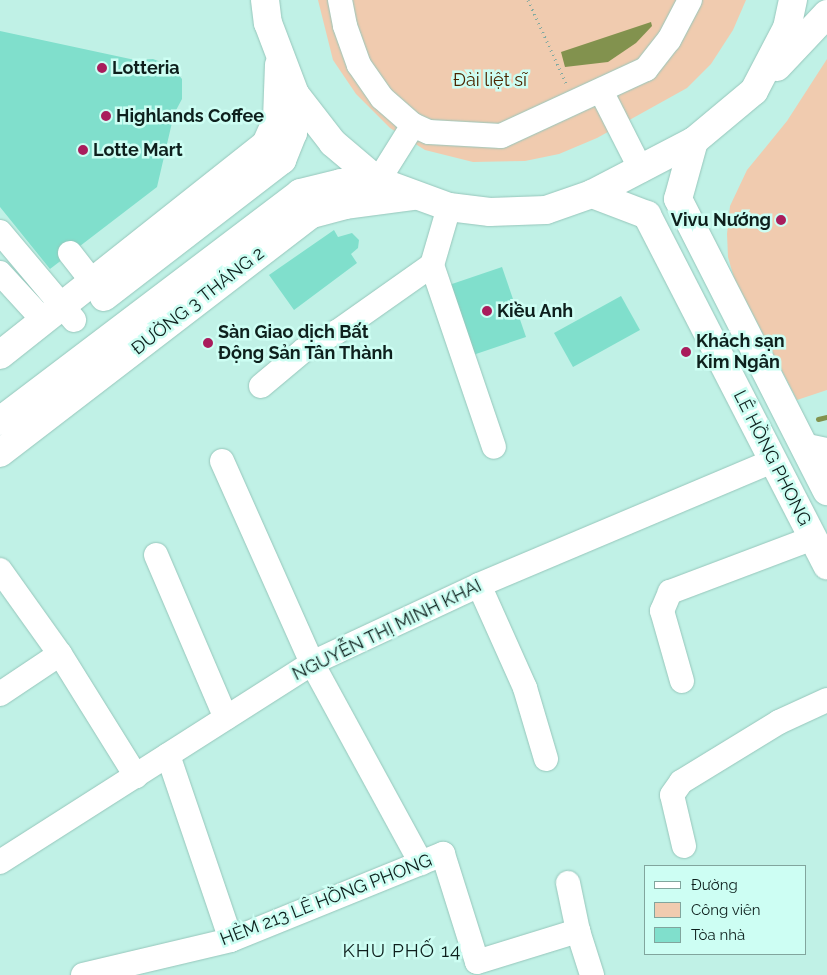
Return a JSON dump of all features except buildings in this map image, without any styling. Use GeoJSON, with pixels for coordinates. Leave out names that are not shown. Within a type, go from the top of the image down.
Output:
{"type":"FeatureCollection","features":[{"type":"Feature","properties":{"kind":"main road"},"geometry":{"type":"LineString","coordinates":[[265,0],[268,22],[279,58],[295,94],[333,143],[378,181],[449,207],[490,212],[546,210],[592,194],[694,141],[754,92],[827,14]]}},
{"type":"Feature","properties":{"kind":"main road"},"geometry":{"type":"LineString","coordinates":[[754,92],[787,28],[793,0]]}},
{"type":"Feature","properties":{"kind":"main road"},"geometry":{"type":"LineString","coordinates":[[0,376],[93,282],[266,144],[277,119],[279,58]]}},
{"type":"Feature","properties":{"kind":"main road"},"geometry":{"type":"LineString","coordinates":[[0,355],[60,316],[282,160],[293,133],[295,94]]}},
{"type":"Feature","properties":{"kind":"main road","name":"LÊ HỒNG PHONG"},"geometry":{"type":"LineString","coordinates":[[694,141],[678,199],[815,448],[827,491]]}},
{"type":"Feature","properties":{"kind":"main road","name":"ĐƯỜNG 3 THÁNG 2"},"geometry":{"type":"LineString","coordinates":[[0,421],[300,193],[340,184],[378,181]]}},
{"type":"Feature","properties":{"kind":"main road","name":"LÊ HỒNG PHONG"},"geometry":{"type":"LineString","coordinates":[[592,194],[647,215],[827,565]]}},
{"type":"Feature","properties":{"kind":"main road","name":"ĐƯỜNG 3 THÁNG 2"},"geometry":{"type":"LineString","coordinates":[[0,453],[312,214],[345,205],[416,196]]}},
{"type":"Feature","properties":{"kind":"main road"},"geometry":{"type":"LineString","coordinates":[[773,461],[815,448]]}},
{"type":"Feature","properties":{"kind":"street"},"geometry":{"type":"LineString","coordinates":[[340,0],[345,26],[359,65],[382,98],[413,125],[429,132],[502,136],[646,69],[658,57],[683,19],[690,0]]}},
{"type":"Feature","properties":{"kind":"street"},"geometry":{"type":"LineString","coordinates":[[600,91],[641,170]]}},
{"type":"Feature","properties":{"kind":"street"},"geometry":{"type":"LineString","coordinates":[[378,181],[413,125]]}},
{"type":"Feature","properties":{"kind":"street"},"geometry":{"type":"LineString","coordinates":[[449,207],[432,265],[494,447]]}},
{"type":"Feature","properties":{"kind":"street"},"geometry":{"type":"LineString","coordinates":[[0,232],[60,316]]}},
{"type":"Feature","properties":{"kind":"street"},"geometry":{"type":"LineString","coordinates":[[70,254],[93,282]]}},
{"type":"Feature","properties":{"kind":"street"},"geometry":{"type":"LineString","coordinates":[[261,386],[304,350],[337,332],[432,265]]}},
{"type":"Feature","properties":{"kind":"street"},"geometry":{"type":"LineString","coordinates":[[0,273],[60,316]]}},
{"type":"Feature","properties":{"kind":"street"},"geometry":{"type":"LineString","coordinates":[[222,461],[312,663],[421,863]]}},
{"type":"Feature","properties":{"kind":"street","name":"NGUYỄN THỊ MINH KHAI"},"geometry":{"type":"LineString","coordinates":[[0,862],[312,663],[479,585],[773,461]]}},
{"type":"Feature","properties":{"kind":"street"},"geometry":{"type":"LineString","coordinates":[[682,681],[662,611],[670,592],[813,538]]}},
{"type":"Feature","properties":{"kind":"street"},"geometry":{"type":"LineString","coordinates":[[156,555],[226,718]]}},
{"type":"Feature","properties":{"kind":"street"},"geometry":{"type":"LineString","coordinates":[[0,570],[60,654],[136,776]]}},
{"type":"Feature","properties":{"kind":"street"},"geometry":{"type":"LineString","coordinates":[[479,585],[525,688],[546,758]]}},
{"type":"Feature","properties":{"kind":"street"},"geometry":{"type":"LineString","coordinates":[[0,694],[60,654]]}},
{"type":"Feature","properties":{"kind":"street"},"geometry":{"type":"LineString","coordinates":[[684,846],[672,795],[681,782],[779,722],[827,700]]}},
{"type":"Feature","properties":{"kind":"street"},"geometry":{"type":"LineString","coordinates":[[168,755],[231,940]]}},
{"type":"Feature","properties":{"kind":"street","name":"HẺM 213 LÊ HỒNG PHONG"},"geometry":{"type":"LineString","coordinates":[[83,975],[231,940],[443,854],[479,969],[578,931]]}},
{"type":"Feature","properties":{"kind":"street"},"geometry":{"type":"LineString","coordinates":[[568,883],[578,931],[592,975]]}},
{"type":"Feature","properties":{"kind":"path"},"geometry":{"type":"LineString","coordinates":[[528,0],[556,62]]}},
{"type":"Feature","properties":{"kind":"green space","name":"Đài liệt sĩ"},"geometry":{"type":"Polygon","coordinates":[[[318,0],[746,0],[733,30],[711,64],[687,88],[597,138],[559,154],[525,161],[473,162],[425,150],[390,128],[356,94],[333,60],[318,0]]]}},
{"type":"Feature","properties":{"kind":"green space"},"geometry":{"type":"Polygon","coordinates":[[[827,59],[827,390],[797,400],[734,278],[728,257],[727,234],[730,206],[747,170],[787,121],[827,59]]]}},
{"type":"Feature","properties":{"kind":"shaded area"},"geometry":{"type":"Polygon","coordinates":[[[651,22],[652,26],[636,43],[608,62],[565,67],[561,52],[651,22]]]}},
{"type":"Feature","properties":{"kind":"waterway"},"geometry":{"type":"LineString","coordinates":[[818,419],[827,417]]}},
{"type":"Feature","properties":{"kind":"place","name":"Lotteria"},"geometry":{"type":"Point","coordinates":[102,68]}},
{"type":"Feature","properties":{"kind":"place","name":"Highlands Coffee"},"geometry":{"type":"Point","coordinates":[106,116]}},
{"type":"Feature","properties":{"kind":"place","name":"Lotte Mart"},"geometry":{"type":"Point","coordinates":[83,150]}},
{"type":"Feature","properties":{"kind":"place","name":"Vivu Nướng"},"geometry":{"type":"Point","coordinates":[781,220]}},
{"type":"Feature","properties":{"kind":"place","name":"Kiều Anh"},"geometry":{"type":"Point","coordinates":[487,311]}},
{"type":"Feature","properties":{"kind":"place","name":"Sàn Giao dịch Bất Động Sản Tân Thành"},"geometry":{"type":"Point","coordinates":[208,343]}},
{"type":"Feature","properties":{"kind":"place","name":"Khách sạn Kim Ngân"},"geometry":{"type":"Point","coordinates":[686,352]}},
{"type":"Feature","properties":{"kind":"district","name":"KHU PHỐ 14"},"geometry":{"type":"Point","coordinates":[402,951]}}]}
